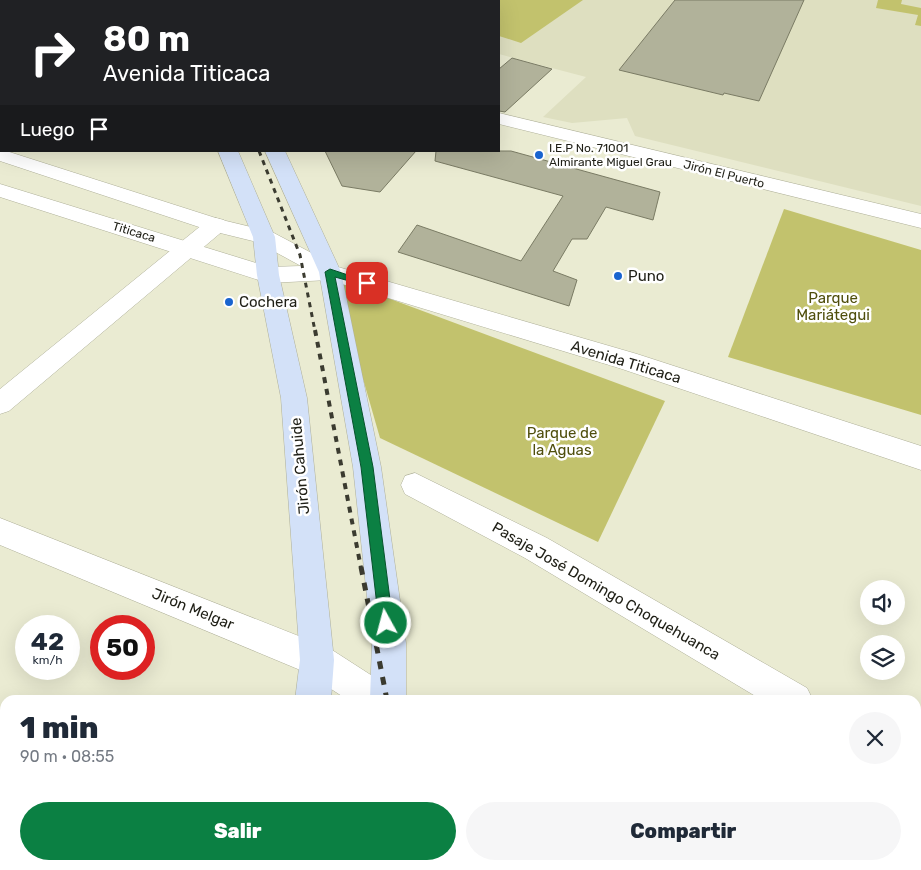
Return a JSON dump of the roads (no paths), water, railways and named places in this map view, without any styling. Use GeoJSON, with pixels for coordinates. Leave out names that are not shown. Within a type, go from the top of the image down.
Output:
{"type":"FeatureCollection","features":[{"type":"Feature","properties":{"kind":"main road","name":"Jirón Cahuide"},"geometry":{"type":"LineString","coordinates":[[228,152],[264,237],[268,275],[294,398],[317,660],[314,695]]}},
{"type":"Feature","properties":{"kind":"main road"},"geometry":{"type":"LineString","coordinates":[[275,152],[330,272],[367,467],[388,643],[390,678],[388,695]]}},
{"type":"Feature","properties":{"kind":"street","name":"Jirón El Puerto"},"geometry":{"type":"LineString","coordinates":[[500,119],[921,221]]}},
{"type":"Feature","properties":{"kind":"street"},"geometry":{"type":"LineString","coordinates":[[0,155],[216,225],[264,237],[330,272]]}},
{"type":"Feature","properties":{"kind":"street","name":"Titicaca"},"geometry":{"type":"LineString","coordinates":[[0,190],[268,275]]}},
{"type":"Feature","properties":{"kind":"street"},"geometry":{"type":"LineString","coordinates":[[0,404],[216,225]]}},
{"type":"Feature","properties":{"kind":"street"},"geometry":{"type":"LineString","coordinates":[[268,275],[330,272]]}},
{"type":"Feature","properties":{"kind":"street","name":"Avenida Titicaca"},"geometry":{"type":"LineString","coordinates":[[330,272],[628,361],[921,458]]}},
{"type":"Feature","properties":{"kind":"street","name":"Pasaje José Domingo Choquehuanca"},"geometry":{"type":"LineString","coordinates":[[415,485],[536,548],[786,695]]}},
{"type":"Feature","properties":{"kind":"street","name":"Jirón Melgar"},"geometry":{"type":"LineString","coordinates":[[0,531],[317,660],[371,695]]}},
{"type":"Feature","properties":{"kind":"railway"},"geometry":{"type":"LineString","coordinates":[[259,152],[300,255],[315,331]]}},
{"type":"Feature","properties":{"kind":"railway"},"geometry":{"type":"LineString","coordinates":[[315,330],[361,568]]}},
{"type":"Feature","properties":{"kind":"railway"},"geometry":{"type":"LineString","coordinates":[[361,567],[386,695]]}},
{"type":"Feature","properties":{"kind":"place","name":"I.E.P No. 71001 Almirante Miguel Grau"},"geometry":{"type":"Point","coordinates":[539,155]}},
{"type":"Feature","properties":{"kind":"place","name":"Puno"},"geometry":{"type":"Point","coordinates":[618,276]}},
{"type":"Feature","properties":{"kind":"place","name":"Cochera"},"geometry":{"type":"Point","coordinates":[229,302]}},
{"type":"Feature","properties":{"kind":"park label","name":"Parque Mariátegui"},"geometry":{"type":"Point","coordinates":[833,306]}},
{"type":"Feature","properties":{"kind":"park label","name":"Parque de la Aguas"},"geometry":{"type":"Point","coordinates":[562,442]}}]}
